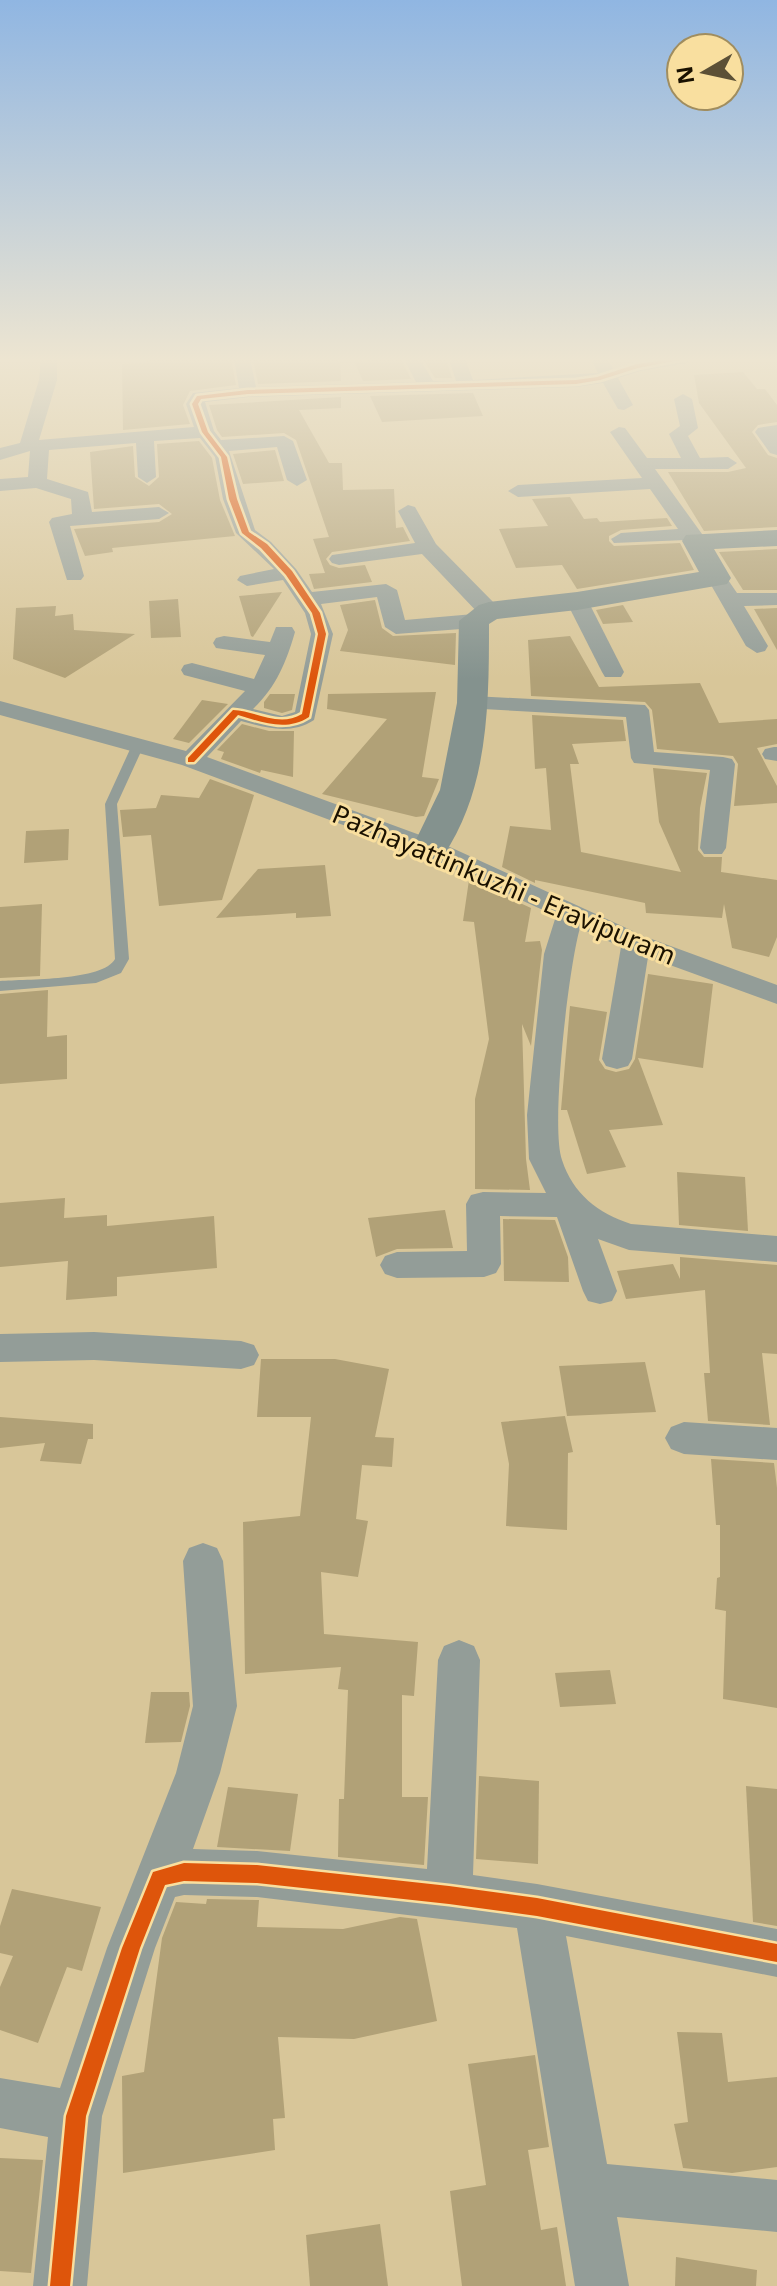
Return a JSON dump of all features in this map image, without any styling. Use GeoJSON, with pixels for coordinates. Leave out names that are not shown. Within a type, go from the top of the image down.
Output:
{"type":"FeatureCollection","features":[{"type":"Feature","properties":{"kind":"street"},"geometry":{"type":"LineString","coordinates":[[36,466],[37,482]]}},
{"type":"Feature","properties":{"kind":"street"},"geometry":{"type":"LineString","coordinates":[[146,466],[147,477]]}},
{"type":"Feature","properties":{"kind":"street"},"geometry":{"type":"LineString","coordinates":[[226,466],[233,499],[246,533],[264,546],[289,573],[316,613],[322,634],[306,715],[299,721],[282,723],[236,712]]}},
{"type":"Feature","properties":{"kind":"street"},"geometry":{"type":"LineString","coordinates":[[292,466],[297,480]]}},
{"type":"Feature","properties":{"kind":"street"},"geometry":{"type":"LineString","coordinates":[[642,466],[694,538],[757,646]]}},
{"type":"Feature","properties":{"kind":"street"},"geometry":{"type":"LineString","coordinates":[[0,485],[37,482],[81,496],[82,519]]}},
{"type":"Feature","properties":{"kind":"street"},"geometry":{"type":"LineString","coordinates":[[518,491],[657,483]]}},
{"type":"Feature","properties":{"kind":"street"},"geometry":{"type":"LineString","coordinates":[[408,511],[427,547],[482,616],[473,703],[457,790],[430,848]]}},
{"type":"Feature","properties":{"kind":"street"},"geometry":{"type":"LineString","coordinates":[[74,576],[59,522],[159,513]]}},
{"type":"Feature","properties":{"kind":"street"},"geometry":{"type":"LineString","coordinates":[[621,539],[777,538]]}},
{"type":"Feature","properties":{"kind":"street"},"geometry":{"type":"LineString","coordinates":[[339,559],[427,547]]}},
{"type":"Feature","properties":{"kind":"street"},"geometry":{"type":"LineString","coordinates":[[247,580],[289,573]]}},
{"type":"Feature","properties":{"kind":"street"},"geometry":{"type":"LineString","coordinates":[[308,599],[386,590],[396,627],[577,601],[724,589],[777,599]]}},
{"type":"Feature","properties":{"kind":"street"},"geometry":{"type":"LineString","coordinates":[[577,601],[613,672]]}},
{"type":"Feature","properties":{"kind":"street"},"geometry":{"type":"LineString","coordinates":[[191,760],[262,688],[275,667],[282,641],[224,643]]}},
{"type":"Feature","properties":{"kind":"street"},"geometry":{"type":"LineString","coordinates":[[192,670],[262,688]]}},
{"type":"Feature","properties":{"kind":"street"},"geometry":{"type":"LineString","coordinates":[[473,703],[637,710],[643,758],[723,764],[713,848]]}},
{"type":"Feature","properties":{"kind":"street","name":"Pazhayattinkuzhi - Eravipuram"},"geometry":{"type":"LineString","coordinates":[[0,708],[191,760],[430,848],[636,943],[777,995]]}},
{"type":"Feature","properties":{"kind":"street"},"geometry":{"type":"LineString","coordinates":[[571,912],[558,954],[543,1115],[545,1159],[569,1205],[600,1291]]}},
{"type":"Feature","properties":{"kind":"street"},"geometry":{"type":"LineString","coordinates":[[617,1059],[636,943]]}},
{"type":"Feature","properties":{"kind":"street"},"geometry":{"type":"LineString","coordinates":[[397,1265],[484,1264],[483,1204],[569,1205],[598,1226],[629,1237],[777,1249]]}},
{"type":"Feature","properties":{"kind":"street"},"geometry":{"type":"LineString","coordinates":[[0,1348],[94,1346],[241,1355]]}},
{"type":"Feature","properties":{"kind":"street"},"geometry":{"type":"LineString","coordinates":[[684,1438],[777,1444]]}},
{"type":"Feature","properties":{"kind":"street"},"geometry":{"type":"LineString","coordinates":[[60,2286],[76,2116],[131,1948],[198,1773],[215,1706],[203,1561]]}},
{"type":"Feature","properties":{"kind":"street"},"geometry":{"type":"LineString","coordinates":[[449,1895],[459,1660]]}},
{"type":"Feature","properties":{"kind":"street"},"geometry":{"type":"LineString","coordinates":[[159,1878],[184,1872],[257,1874],[449,1895],[537,1907],[777,1953]]}},
{"type":"Feature","properties":{"kind":"street"},"geometry":{"type":"LineString","coordinates":[[537,1907],[602,2286]]}},
{"type":"Feature","properties":{"kind":"street"},"geometry":{"type":"LineString","coordinates":[[0,2103],[76,2116]]}},
{"type":"Feature","properties":{"kind":"street"},"geometry":{"type":"LineString","coordinates":[[585,2188],[777,2206]]}},
{"type":"Feature","properties":{"kind":"lane"},"geometry":{"type":"LineString","coordinates":[[0,986],[96,978],[116,970],[122,959],[111,804],[138,745]]}},
{"type":"Feature","properties":{"kind":"building"},"geometry":{"type":"Polygon","coordinates":[[[91,466],[134,466],[135,477],[149,486],[159,477],[158,466],[213,466],[220,500],[235,536],[112,548],[113,552],[85,556],[74,529],[159,522],[172,514],[159,504],[94,509],[91,466]]]}},
{"type":"Feature","properties":{"kind":"building"},"geometry":{"type":"Polygon","coordinates":[[[237,466],[280,466],[284,481],[243,484],[237,466]]]}},
{"type":"Feature","properties":{"kind":"building"},"geometry":{"type":"Polygon","coordinates":[[[305,466],[342,466],[343,490],[394,489],[396,528],[403,527],[410,541],[332,552],[326,559],[330,565],[339,568],[365,565],[372,582],[314,589],[309,574],[325,573],[313,539],[329,537],[305,466]]]}},
{"type":"Feature","properties":{"kind":"building"},"geometry":{"type":"Polygon","coordinates":[[[744,466],[777,466],[777,527],[704,531],[668,472],[728,472],[746,468],[744,466]]]}},
{"type":"Feature","properties":{"kind":"building"},"geometry":{"type":"Polygon","coordinates":[[[570,497],[584,519],[597,518],[600,522],[667,518],[672,526],[621,530],[609,536],[609,541],[614,546],[680,543],[694,570],[577,589],[562,565],[516,568],[499,529],[548,526],[532,499],[570,497]]]}},
{"type":"Feature","properties":{"kind":"building"},"geometry":{"type":"Polygon","coordinates":[[[777,549],[777,590],[743,590],[719,552],[777,549]]]}},
{"type":"Feature","properties":{"kind":"building"},"geometry":{"type":"Polygon","coordinates":[[[282,592],[253,637],[251,636],[239,596],[282,592]]]}},
{"type":"Feature","properties":{"kind":"building"},"geometry":{"type":"Polygon","coordinates":[[[178,599],[181,637],[151,638],[149,601],[178,599]]]}},
{"type":"Feature","properties":{"kind":"building"},"geometry":{"type":"Polygon","coordinates":[[[375,600],[382,628],[393,636],[456,633],[455,665],[340,651],[348,630],[340,605],[375,600]]]}},
{"type":"Feature","properties":{"kind":"building"},"geometry":{"type":"Polygon","coordinates":[[[623,605],[633,622],[603,624],[596,610],[623,605]]]}},
{"type":"Feature","properties":{"kind":"building"},"geometry":{"type":"Polygon","coordinates":[[[56,606],[55,616],[73,614],[74,630],[135,634],[65,678],[13,659],[16,608],[56,606]]]}},
{"type":"Feature","properties":{"kind":"building"},"geometry":{"type":"Polygon","coordinates":[[[777,608],[777,650],[754,609],[777,608]]]}},
{"type":"Feature","properties":{"kind":"building"},"geometry":{"type":"Polygon","coordinates":[[[570,636],[599,687],[700,683],[719,723],[777,719],[777,744],[757,748],[777,786],[777,803],[734,806],[738,764],[733,756],[657,749],[652,710],[645,702],[531,696],[528,640],[570,636]]]}},
{"type":"Feature","properties":{"kind":"building"},"geometry":{"type":"Polygon","coordinates":[[[436,692],[422,777],[439,779],[424,816],[416,817],[322,794],[387,719],[327,709],[328,694],[436,692]]]}},
{"type":"Feature","properties":{"kind":"building"},"geometry":{"type":"Polygon","coordinates":[[[270,694],[295,694],[292,710],[282,713],[264,708],[270,694]]]}},
{"type":"Feature","properties":{"kind":"building"},"geometry":{"type":"Polygon","coordinates":[[[202,700],[228,704],[189,743],[173,739],[202,700]]]}},
{"type":"Feature","properties":{"kind":"building"},"geometry":{"type":"Polygon","coordinates":[[[532,715],[623,720],[626,741],[572,744],[579,764],[570,764],[581,852],[681,872],[659,822],[653,768],[707,773],[700,808],[698,850],[704,857],[722,857],[721,872],[777,880],[777,937],[769,957],[732,948],[724,904],[722,918],[646,913],[645,903],[535,880],[535,883],[502,867],[510,826],[551,830],[546,768],[535,769],[532,715]]]}},
{"type":"Feature","properties":{"kind":"building"},"geometry":{"type":"Polygon","coordinates":[[[242,724],[269,731],[294,731],[293,777],[261,770],[260,773],[221,759],[224,752],[217,750],[242,724]]]}},
{"type":"Feature","properties":{"kind":"building"},"geometry":{"type":"Polygon","coordinates":[[[210,779],[254,795],[222,900],[159,906],[151,835],[123,837],[120,810],[156,808],[161,795],[199,798],[210,779]]]}},
{"type":"Feature","properties":{"kind":"building"},"geometry":{"type":"Polygon","coordinates":[[[69,829],[68,860],[24,863],[26,831],[69,829]]]}},
{"type":"Feature","properties":{"kind":"building"},"geometry":{"type":"Polygon","coordinates":[[[325,865],[331,916],[296,918],[296,913],[216,918],[258,869],[325,865]]]}},
{"type":"Feature","properties":{"kind":"building"},"geometry":{"type":"Polygon","coordinates":[[[469,880],[531,908],[525,942],[540,941],[542,950],[531,1046],[522,1024],[526,1159],[530,1190],[475,1189],[475,1099],[489,1039],[474,922],[463,921],[469,880]]]}},
{"type":"Feature","properties":{"kind":"building"},"geometry":{"type":"Polygon","coordinates":[[[42,904],[40,976],[0,978],[0,907],[42,904]]]}},
{"type":"Feature","properties":{"kind":"building"},"geometry":{"type":"Polygon","coordinates":[[[648,974],[713,984],[703,1068],[638,1058],[663,1125],[609,1130],[626,1167],[587,1174],[567,1110],[561,1110],[570,1006],[607,1012],[599,1060],[605,1069],[616,1072],[629,1069],[635,1059],[648,974]]]}},
{"type":"Feature","properties":{"kind":"building"},"geometry":{"type":"Polygon","coordinates":[[[48,990],[47,1037],[67,1035],[67,1079],[0,1084],[0,994],[48,990]]]}},
{"type":"Feature","properties":{"kind":"building"},"geometry":{"type":"Polygon","coordinates":[[[677,1172],[745,1177],[748,1231],[679,1225],[677,1172]]]}},
{"type":"Feature","properties":{"kind":"building"},"geometry":{"type":"Polygon","coordinates":[[[65,1198],[64,1218],[107,1215],[107,1226],[214,1216],[217,1268],[117,1277],[117,1296],[66,1300],[68,1261],[0,1267],[0,1203],[65,1198]]]}},
{"type":"Feature","properties":{"kind":"building"},"geometry":{"type":"Polygon","coordinates":[[[445,1210],[453,1248],[397,1249],[376,1257],[368,1218],[445,1210]]]}},
{"type":"Feature","properties":{"kind":"building"},"geometry":{"type":"Polygon","coordinates":[[[503,1219],[555,1220],[568,1257],[569,1282],[504,1281],[503,1219]]]}},
{"type":"Feature","properties":{"kind":"building"},"geometry":{"type":"Polygon","coordinates":[[[680,1257],[777,1265],[777,1354],[762,1353],[770,1425],[708,1421],[704,1373],[710,1373],[705,1290],[626,1299],[617,1271],[673,1264],[680,1279],[680,1257]]]}},
{"type":"Feature","properties":{"kind":"building"},"geometry":{"type":"Polygon","coordinates":[[[261,1359],[335,1359],[389,1369],[375,1437],[394,1438],[392,1467],[362,1465],[356,1519],[368,1521],[358,1577],[321,1572],[324,1634],[418,1642],[414,1696],[402,1695],[402,1797],[428,1797],[424,1865],[338,1857],[339,1799],[344,1799],[348,1690],[338,1689],[341,1667],[245,1674],[243,1522],[300,1516],[311,1417],[257,1417],[261,1359]]]}},
{"type":"Feature","properties":{"kind":"building"},"geometry":{"type":"Polygon","coordinates":[[[645,1362],[656,1412],[567,1416],[559,1366],[645,1362]]]}},
{"type":"Feature","properties":{"kind":"building"},"geometry":{"type":"Polygon","coordinates":[[[565,1416],[573,1452],[568,1453],[567,1530],[506,1526],[509,1464],[501,1422],[565,1416]]]}},
{"type":"Feature","properties":{"kind":"building"},"geometry":{"type":"Polygon","coordinates":[[[0,1417],[93,1424],[93,1439],[88,1439],[81,1464],[40,1461],[45,1443],[0,1448],[0,1417]]]}},
{"type":"Feature","properties":{"kind":"building"},"geometry":{"type":"Polygon","coordinates":[[[711,1459],[774,1463],[777,1488],[777,1708],[723,1699],[726,1611],[715,1609],[717,1578],[720,1577],[720,1525],[716,1525],[711,1459]]]}},
{"type":"Feature","properties":{"kind":"building"},"geometry":{"type":"Polygon","coordinates":[[[610,1670],[616,1704],[560,1707],[555,1673],[610,1670]]]}},
{"type":"Feature","properties":{"kind":"building"},"geometry":{"type":"Polygon","coordinates":[[[151,1692],[189,1692],[190,1706],[181,1742],[145,1743],[151,1692]]]}},
{"type":"Feature","properties":{"kind":"building"},"geometry":{"type":"Polygon","coordinates":[[[479,1776],[539,1781],[538,1864],[476,1859],[479,1776]]]}},
{"type":"Feature","properties":{"kind":"building"},"geometry":{"type":"Polygon","coordinates":[[[746,1786],[777,1789],[777,1926],[753,1922],[746,1786]]]}},
{"type":"Feature","properties":{"kind":"building"},"geometry":{"type":"Polygon","coordinates":[[[228,1787],[298,1794],[290,1851],[217,1847],[228,1787]]]}},
{"type":"Feature","properties":{"kind":"building"},"geometry":{"type":"Polygon","coordinates":[[[12,1889],[101,1907],[82,1971],[67,1967],[38,2043],[0,2030],[0,1987],[13,1956],[0,1953],[0,1926],[12,1889]]]}},
{"type":"Feature","properties":{"kind":"building"},"geometry":{"type":"Polygon","coordinates":[[[207,1899],[259,1900],[257,1927],[343,1929],[400,1917],[417,1919],[437,2021],[354,2039],[278,2037],[285,2118],[273,2119],[275,2150],[123,2173],[122,2076],[144,2072],[162,1938],[176,1902],[206,1904],[207,1899]]]}},
{"type":"Feature","properties":{"kind":"building"},"geometry":{"type":"Polygon","coordinates":[[[677,2032],[722,2033],[728,2082],[777,2077],[777,2167],[732,2173],[683,2168],[674,2124],[688,2122],[677,2032]]]}},
{"type":"Feature","properties":{"kind":"building"},"geometry":{"type":"Polygon","coordinates":[[[535,2055],[549,2147],[528,2150],[541,2230],[557,2227],[566,2286],[462,2286],[450,2191],[486,2185],[468,2064],[535,2055]]]}},
{"type":"Feature","properties":{"kind":"building"},"geometry":{"type":"Polygon","coordinates":[[[0,2158],[43,2160],[31,2273],[0,2271],[0,2158]]]}},
{"type":"Feature","properties":{"kind":"building"},"geometry":{"type":"Polygon","coordinates":[[[380,2224],[388,2286],[310,2286],[306,2235],[380,2224]]]}},
{"type":"Feature","properties":{"kind":"building"},"geometry":{"type":"Polygon","coordinates":[[[676,2257],[757,2270],[756,2286],[675,2286],[676,2257]]]}},
{"type":"Feature","properties":{"kind":"cycle path"},"geometry":{"type":"LineString","coordinates":[[191,760],[236,712],[282,723],[299,720],[306,715],[322,634],[316,613],[289,573],[264,546],[246,533],[233,499],[226,466]]}},
{"type":"Feature","properties":{"kind":"cycle path"},"geometry":{"type":"LineString","coordinates":[[60,2286],[76,2116],[131,1948],[159,1878],[184,1872],[257,1874],[449,1895],[537,1907],[777,1953]]}}]}
